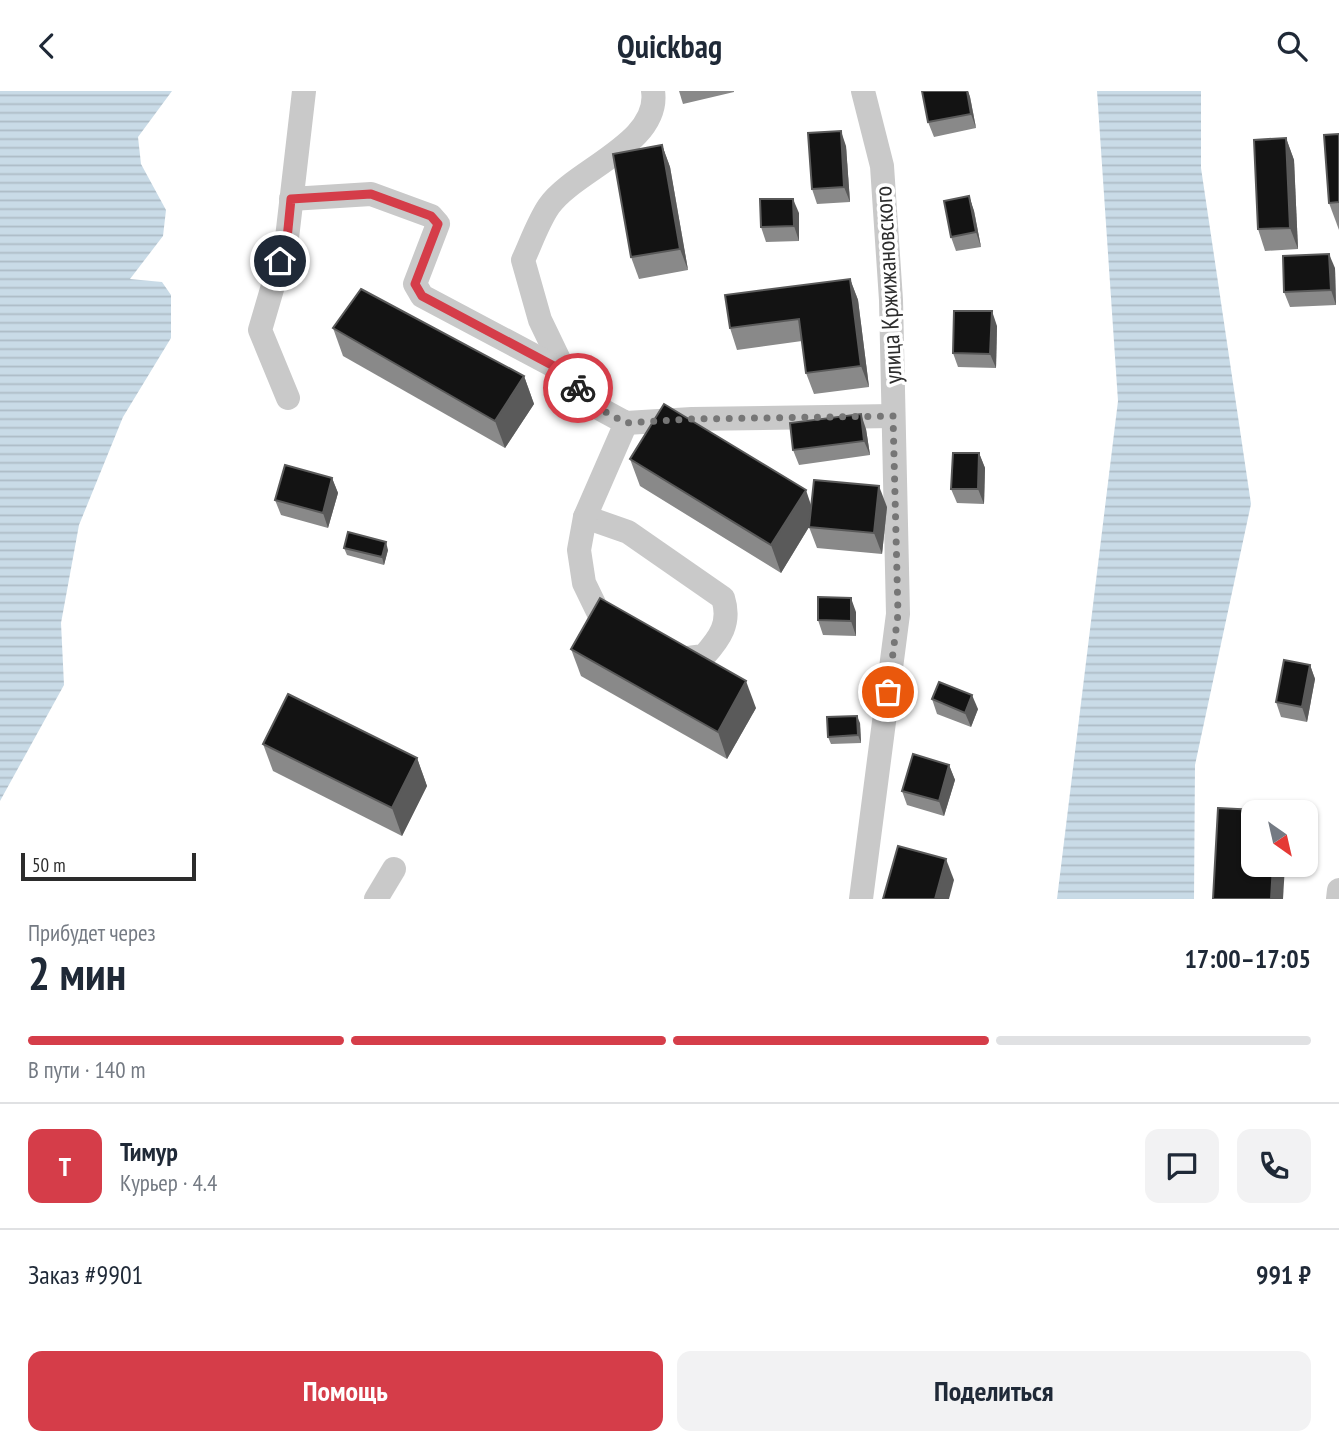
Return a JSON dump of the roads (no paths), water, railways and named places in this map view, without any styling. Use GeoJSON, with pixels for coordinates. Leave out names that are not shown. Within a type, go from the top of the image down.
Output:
{"type":"FeatureCollection","features":[{"type":"Feature","properties":{"kind":"street"},"geometry":{"type":"LineString","coordinates":[[288,398],[260,330],[287,239],[304,91]]}},
{"type":"Feature","properties":{"kind":"street"},"geometry":{"type":"LineString","coordinates":[[653,91],[655,104],[638,135],[550,205],[523,260],[540,320],[565,372],[591,404],[626,423],[692,419],[893,416]]}},
{"type":"Feature","properties":{"kind":"street","name":"улица Кржижановского"},"geometry":{"type":"LineString","coordinates":[[861,899],[898,614],[891,300],[882,166],[863,91]]}},
{"type":"Feature","properties":{"kind":"street"},"geometry":{"type":"LineString","coordinates":[[291,199],[371,194],[431,216],[438,224],[415,284],[422,296],[565,372]]}},
{"type":"Feature","properties":{"kind":"street"},"geometry":{"type":"LineString","coordinates":[[585,517],[628,532],[723,598],[727,613],[721,636],[704,656],[680,659],[600,616],[584,583],[579,550],[585,517],[626,423]]}},
{"type":"Feature","properties":{"kind":"street"},"geometry":{"type":"LineString","coordinates":[[376,899],[394,869]]}},
{"type":"Feature","properties":{"kind":"street"},"geometry":{"type":"LineString","coordinates":[[1338,899],[1339,890]]}},
{"type":"Feature","properties":{"kind":"water"},"geometry":{"type":"Polygon","coordinates":[[[0,91],[172,91],[138,137],[141,164],[166,210],[163,236],[130,279],[162,282],[171,295],[171,338],[123,417],[79,525],[61,623],[64,685],[0,801],[0,91]]]}},
{"type":"Feature","properties":{"kind":"water"},"geometry":{"type":"Polygon","coordinates":[[[1097,91],[1201,91],[1201,168],[1251,504],[1195,765],[1194,899],[1057,899],[1118,401],[1097,91]]]}}]}
